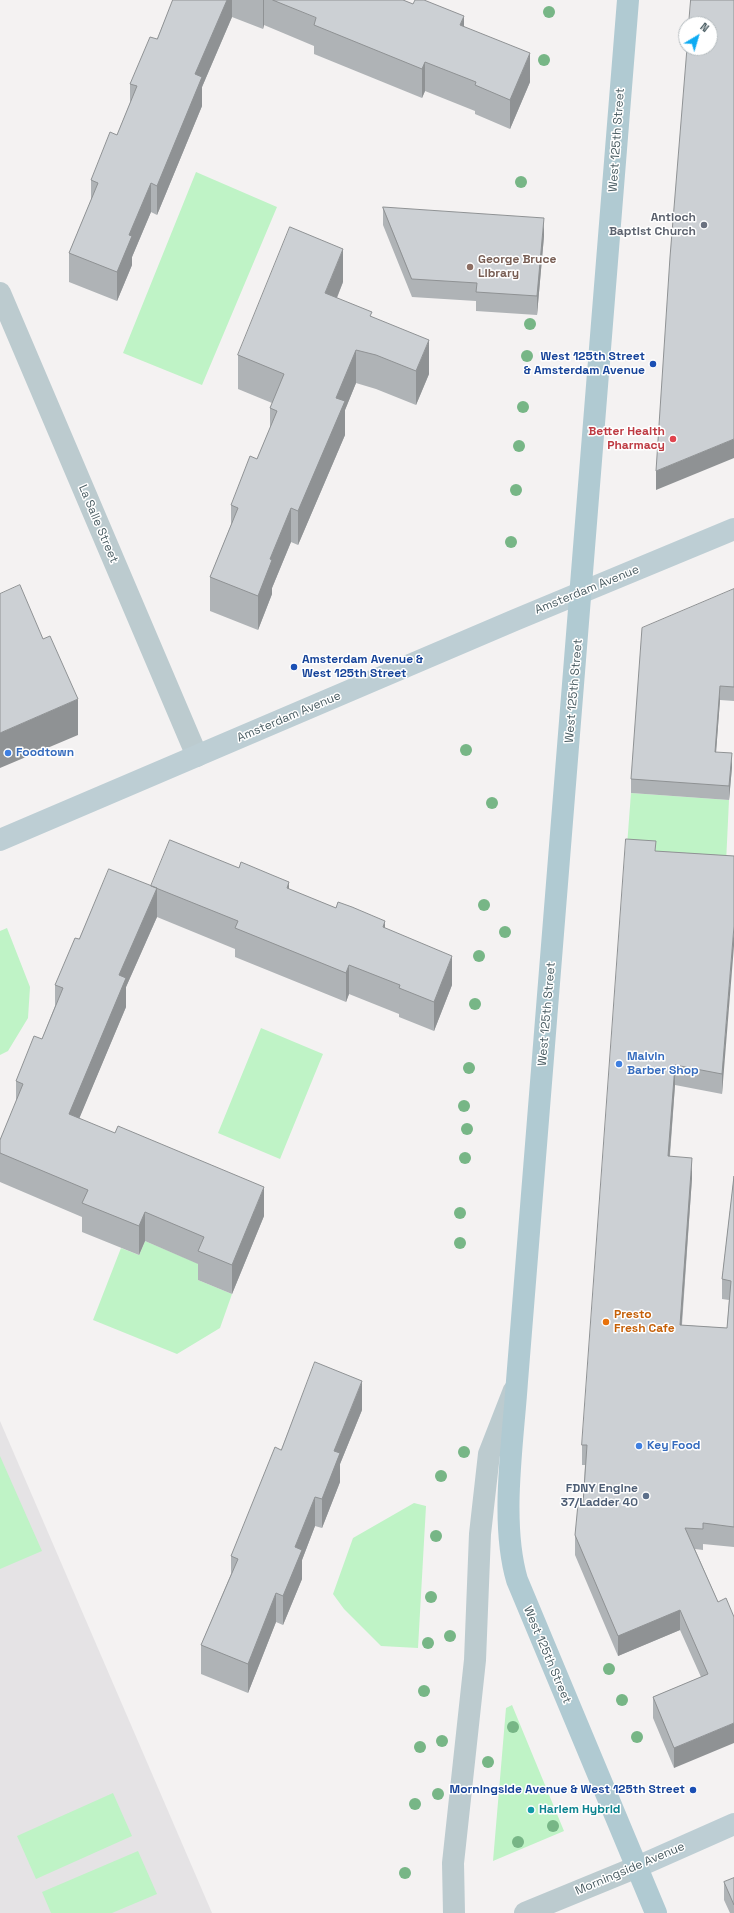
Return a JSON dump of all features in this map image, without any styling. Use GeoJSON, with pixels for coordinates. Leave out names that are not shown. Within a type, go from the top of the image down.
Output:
{"type":"FeatureCollection","features":[{"type":"Feature","properties":{"kind":"main road","name":"West 125th Street"},"geometry":{"type":"LineString","coordinates":[[628,0],[582,592],[517,1381],[509,1505],[511,1561],[526,1603],[656,1913]]}},
{"type":"Feature","properties":{"kind":"main road","name":"Amsterdam Avenue"},"geometry":{"type":"LineString","coordinates":[[0,840],[582,592],[734,529]]}},
{"type":"Feature","properties":{"kind":"main road","name":"Morningside Avenue"},"geometry":{"type":"LineString","coordinates":[[637,1867],[734,1824]]}},
{"type":"Feature","properties":{"kind":"street","name":"La Salle Street"},"geometry":{"type":"LineString","coordinates":[[0,292],[197,756]]}},
{"type":"Feature","properties":{"kind":"street","name":"West 125th Street"},"geometry":{"type":"LineString","coordinates":[[454,1913],[453,1863],[474,1660],[480,1534],[489,1454],[517,1381]]}},
{"type":"Feature","properties":{"kind":"street","name":"Morningside Avenue"},"geometry":{"type":"LineString","coordinates":[[525,1913],[637,1867]]}},
{"type":"Feature","properties":{"kind":"shaded area"},"geometry":{"type":"Polygon","coordinates":[[[0,1421],[212,1913],[0,1913],[0,1421]]]}},
{"type":"Feature","properties":{"kind":"green space"},"geometry":{"type":"Polygon","coordinates":[[[196,172],[277,207],[202,385],[123,353],[196,172]]]}},
{"type":"Feature","properties":{"kind":"green space"},"geometry":{"type":"Polygon","coordinates":[[[631,793],[729,800],[726,863],[626,859],[631,793]]]}},
{"type":"Feature","properties":{"kind":"green space"},"geometry":{"type":"Polygon","coordinates":[[[7,928],[30,987],[28,1018],[8,1051],[0,1055],[0,931],[7,928]]]}},
{"type":"Feature","properties":{"kind":"green space"},"geometry":{"type":"Polygon","coordinates":[[[261,1028],[323,1054],[280,1159],[218,1133],[261,1028]]]}},
{"type":"Feature","properties":{"kind":"green space"},"geometry":{"type":"Polygon","coordinates":[[[145,1241],[204,1266],[198,1280],[232,1294],[220,1328],[177,1354],[93,1320],[121,1248],[139,1255],[145,1241]]]}},
{"type":"Feature","properties":{"kind":"green space"},"geometry":{"type":"Polygon","coordinates":[[[0,1456],[42,1551],[0,1569],[0,1456]]]}},
{"type":"Feature","properties":{"kind":"green space"},"geometry":{"type":"Polygon","coordinates":[[[414,1503],[426,1506],[418,1648],[381,1646],[344,1609],[333,1594],[353,1538],[414,1503]]]}},
{"type":"Feature","properties":{"kind":"green space"},"geometry":{"type":"Polygon","coordinates":[[[512,1705],[564,1831],[493,1861],[506,1708],[512,1705]]]}},
{"type":"Feature","properties":{"kind":"green space"},"geometry":{"type":"Polygon","coordinates":[[[113,1793],[132,1836],[36,1879],[17,1836],[113,1793]]]}},
{"type":"Feature","properties":{"kind":"green space"},"geometry":{"type":"Polygon","coordinates":[[[138,1851],[157,1894],[112,1913],[51,1913],[42,1892],[138,1851]]]}},
{"type":"Feature","properties":{"kind":"building"},"geometry":{"type":"Polygon","coordinates":[[[173,0],[227,0],[195,74],[202,77],[157,186],[151,183],[129,235],[132,236],[117,272],[69,253],[98,183],[91,180],[110,132],[117,135],[137,86],[130,84],[150,37],[157,39],[173,0]]]}},
{"type":"Feature","properties":{"kind":"building"},"geometry":{"type":"Polygon","coordinates":[[[273,0],[403,0],[413,4],[415,0],[424,0],[464,16],[460,25],[530,53],[510,100],[475,85],[476,82],[425,62],[422,69],[314,25],[316,18],[273,0]]]}},
{"type":"Feature","properties":{"kind":"building"},"geometry":{"type":"Polygon","coordinates":[[[691,0],[734,0],[734,439],[656,471],[670,257],[686,56],[718,56],[718,16],[690,16],[691,0]]]}},
{"type":"Feature","properties":{"kind":"building","name":"George Bruce Library"},"geometry":{"type":"Polygon","coordinates":[[[383,207],[544,218],[537,296],[476,292],[477,283],[412,279],[383,207]]]}},
{"type":"Feature","properties":{"kind":"building"},"geometry":{"type":"Polygon","coordinates":[[[290,227],[343,249],[325,293],[372,312],[370,316],[429,340],[416,371],[376,355],[356,350],[336,398],[345,401],[298,511],[291,508],[270,559],[272,560],[258,596],[210,577],[238,508],[231,505],[250,456],[257,459],[277,411],[270,408],[284,374],[238,355],[290,227]]]}},
{"type":"Feature","properties":{"kind":"building"},"geometry":{"type":"Polygon","coordinates":[[[20,585],[43,639],[50,636],[78,699],[0,733],[0,594],[20,585]]]}},
{"type":"Feature","properties":{"kind":"building"},"geometry":{"type":"Polygon","coordinates":[[[734,589],[734,687],[720,686],[715,752],[732,753],[729,786],[631,779],[642,628],[734,589]]]}},
{"type":"Feature","properties":{"kind":"building"},"geometry":{"type":"Polygon","coordinates":[[[626,839],[656,841],[655,851],[734,856],[734,926],[722,1074],[675,1065],[668,1156],[692,1158],[680,1325],[727,1328],[731,1281],[722,1279],[734,1176],[734,1527],[703,1523],[703,1529],[685,1528],[718,1602],[726,1598],[734,1617],[734,1723],[674,1748],[653,1697],[708,1674],[680,1610],[618,1636],[575,1535],[578,1504],[583,1504],[587,1445],[582,1445],[626,839]]]}},
{"type":"Feature","properties":{"kind":"building"},"geometry":{"type":"Polygon","coordinates":[[[170,840],[239,868],[241,862],[289,882],[287,888],[336,908],[338,902],[352,907],[385,921],[383,927],[452,956],[434,1002],[399,988],[400,985],[349,965],[346,973],[235,928],[238,921],[151,886],[170,840]]]}},
{"type":"Feature","properties":{"kind":"building"},"geometry":{"type":"Polygon","coordinates":[[[109,869],[157,888],[119,975],[126,978],[69,1114],[115,1133],[118,1126],[264,1187],[232,1265],[198,1251],[204,1237],[145,1212],[139,1226],[82,1203],[88,1190],[0,1153],[0,1140],[23,1084],[16,1081],[34,1036],[42,1039],[63,988],[55,985],[75,938],[79,939],[109,869]]]}},
{"type":"Feature","properties":{"kind":"building"},"geometry":{"type":"Polygon","coordinates":[[[315,1362],[362,1381],[334,1451],[340,1453],[322,1499],[315,1497],[295,1547],[302,1550],[283,1596],[276,1593],[248,1664],[201,1645],[238,1559],[231,1556],[275,1447],[281,1450],[315,1362]]]}},
{"type":"Feature","properties":{"kind":"building"},"geometry":{"type":"Polygon","coordinates":[[[734,1878],[734,1905],[724,1882],[734,1878]]]}},
{"type":"Feature","properties":{"kind":"place","name":"Antioch Baptist Church"},"geometry":{"type":"Point","coordinates":[704,225]}},
{"type":"Feature","properties":{"kind":"place","name":"George Bruce Library"},"geometry":{"type":"Point","coordinates":[470,267]}},
{"type":"Feature","properties":{"kind":"place","name":"West 125th Street & Amsterdam Avenue"},"geometry":{"type":"Point","coordinates":[653,364]}},
{"type":"Feature","properties":{"kind":"place","name":"Better Health Pharmacy"},"geometry":{"type":"Point","coordinates":[673,439]}},
{"type":"Feature","properties":{"kind":"place","name":"Amsterdam Avenue & West 125th Street"},"geometry":{"type":"Point","coordinates":[294,667]}},
{"type":"Feature","properties":{"kind":"place","name":"Foodtown"},"geometry":{"type":"Point","coordinates":[8,753]}},
{"type":"Feature","properties":{"kind":"place","name":"Malvin Barber Shop"},"geometry":{"type":"Point","coordinates":[619,1064]}},
{"type":"Feature","properties":{"kind":"place","name":"Presto Fresh Cafe"},"geometry":{"type":"Point","coordinates":[606,1322]}},
{"type":"Feature","properties":{"kind":"place","name":"Key Food"},"geometry":{"type":"Point","coordinates":[639,1446]}},
{"type":"Feature","properties":{"kind":"place","name":"FDNY Engine 37/Ladder 40"},"geometry":{"type":"Point","coordinates":[646,1496]}},
{"type":"Feature","properties":{"kind":"place","name":"Morningside Avenue & West 125th Street"},"geometry":{"type":"Point","coordinates":[693,1790]}},
{"type":"Feature","properties":{"kind":"place","name":"Harlem Hybrid"},"geometry":{"type":"Point","coordinates":[531,1810]}}]}
